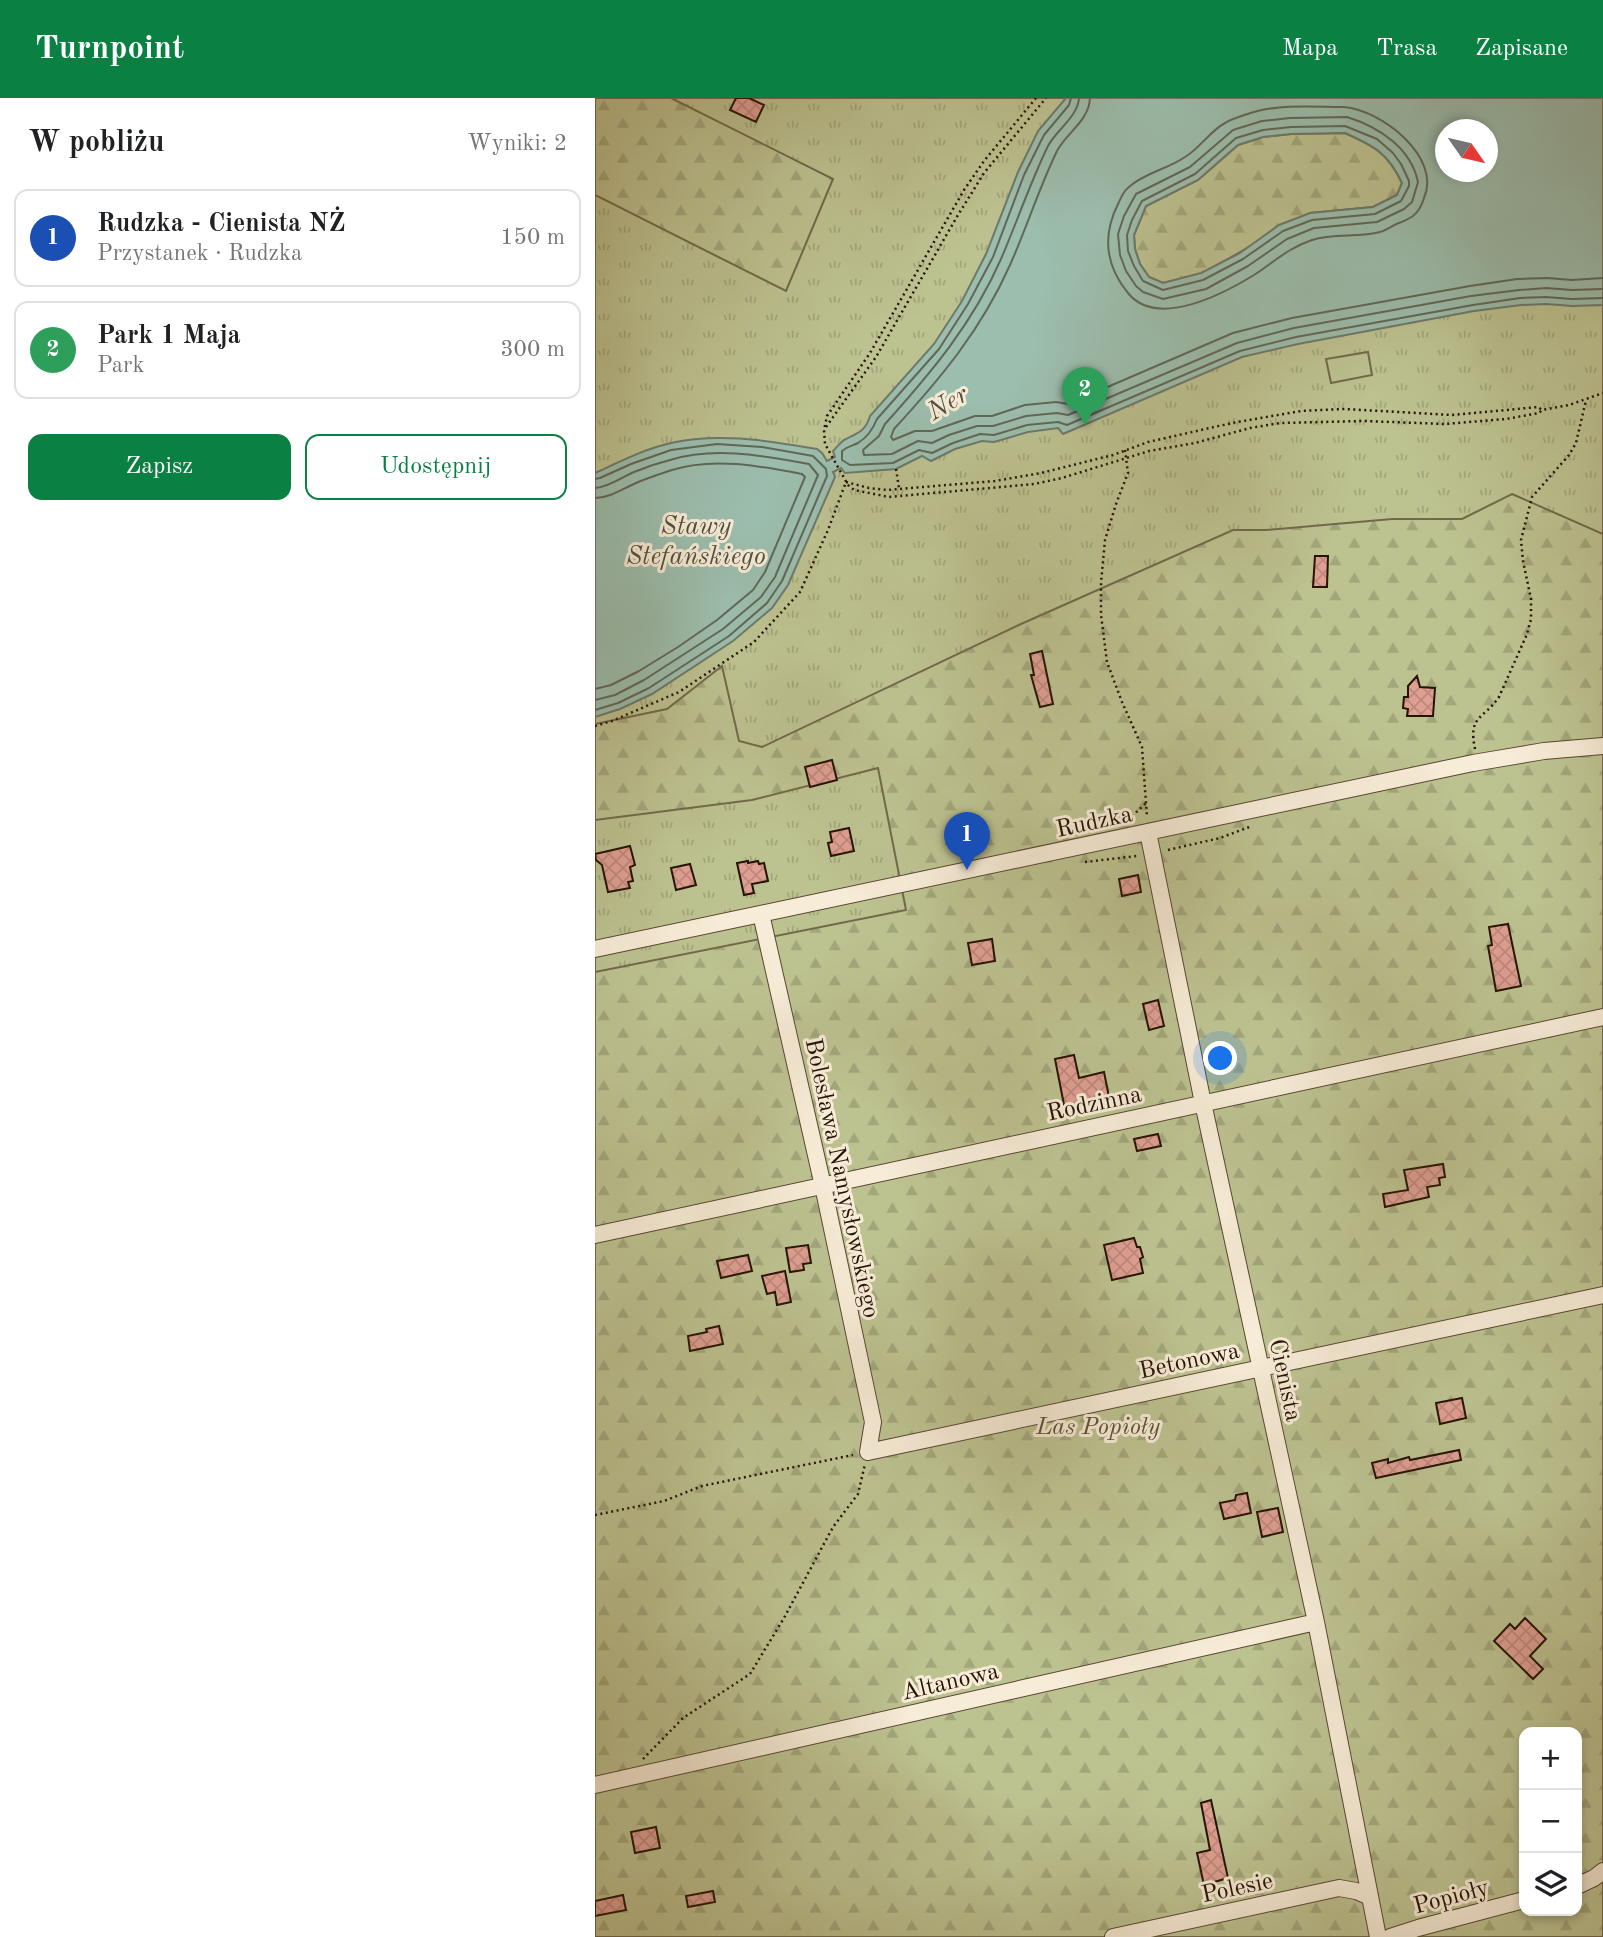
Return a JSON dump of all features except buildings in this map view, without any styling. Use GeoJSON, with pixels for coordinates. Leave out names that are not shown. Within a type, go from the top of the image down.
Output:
{"type":"FeatureCollection","features":[{"type":"Feature","properties":{"kind":"street","name":"Rudzka"},"geometry":{"type":"LineString","coordinates":[[595,949],[1478,762],[1544,751],[1603,746]]}},
{"type":"Feature","properties":{"kind":"street","name":"Cienista"},"geometry":{"type":"LineString","coordinates":[[1149,832],[1259,1368],[1316,1622],[1378,1937]]}},
{"type":"Feature","properties":{"kind":"street","name":"Bolesława Namysłowskiego"},"geometry":{"type":"LineString","coordinates":[[761,914],[873,1422],[868,1452]]}},
{"type":"Feature","properties":{"kind":"street","name":"Rodzinna"},"geometry":{"type":"LineString","coordinates":[[595,1235],[1603,1017]]}},
{"type":"Feature","properties":{"kind":"street","name":"Betonowa"},"geometry":{"type":"LineString","coordinates":[[868,1452],[1603,1295]]}},
{"type":"Feature","properties":{"kind":"street","name":"Altanowa"},"geometry":{"type":"LineString","coordinates":[[595,1784],[1316,1622]]}},
{"type":"Feature","properties":{"kind":"street"},"geometry":{"type":"LineString","coordinates":[[1582,1884],[1603,1871]]}},
{"type":"Feature","properties":{"kind":"street","name":"Polesie"},"geometry":{"type":"LineString","coordinates":[[1113,1937],[1339,1888],[1370,1897]]}},
{"type":"Feature","properties":{"kind":"street","name":"Popioły"},"geometry":{"type":"LineString","coordinates":[[1390,1937],[1519,1901]]}},
{"type":"Feature","properties":{"kind":"path"},"geometry":{"type":"LineString","coordinates":[[1036,98],[984,161],[964,190],[870,353],[830,410],[825,421],[825,444],[846,482],[854,490],[889,497],[1046,482],[1149,451],[1280,422],[1445,424],[1506,419],[1539,413],[1603,393]]}},
{"type":"Feature","properties":{"kind":"path"},"geometry":{"type":"LineString","coordinates":[[824,430],[876,357],[984,173],[1046,98]]}},
{"type":"Feature","properties":{"kind":"path"},"geometry":{"type":"LineString","coordinates":[[1478,762],[1473,740],[1474,725],[1499,697],[1531,619],[1531,599],[1521,540],[1531,496],[1569,455],[1576,443],[1586,400]]}},
{"type":"Feature","properties":{"kind":"path"},"geometry":{"type":"LineString","coordinates":[[846,482],[877,489],[1013,478],[1065,467],[1148,442],[1301,411],[1345,409],[1452,415],[1538,407],[1542,410]]}},
{"type":"Feature","properties":{"kind":"path"},"geometry":{"type":"LineString","coordinates":[[1125,450],[1128,473],[1105,540],[1101,615],[1107,662],[1142,747],[1149,832]]}},
{"type":"Feature","properties":{"kind":"path"},"geometry":{"type":"LineString","coordinates":[[895,470],[899,488]]}},
{"type":"Feature","properties":{"kind":"path"},"geometry":{"type":"LineString","coordinates":[[595,726],[678,692],[754,642],[800,592],[846,482]]}},
{"type":"Feature","properties":{"kind":"path"},"geometry":{"type":"LineString","coordinates":[[1126,821],[1146,803]]}},
{"type":"Feature","properties":{"kind":"path"},"geometry":{"type":"LineString","coordinates":[[595,1515],[664,1501],[702,1486],[868,1452],[858,1494],[833,1527],[750,1674],[683,1718],[641,1761]]}},
{"type":"Feature","properties":{"kind":"green space","name":"Las Popioły"},"geometry":{"type":"Polygon","coordinates":[[[595,98],[1603,98],[1603,1937],[595,1937],[595,98]]]}},
{"type":"Feature","properties":{"kind":"green space"},"geometry":{"type":"Polygon","coordinates":[[[595,98],[671,98],[833,179],[786,291],[595,195],[595,98]]]}},
{"type":"Feature","properties":{"kind":"green space"},"geometry":{"type":"Polygon","coordinates":[[[1345,133],[1365,142],[1386,157],[1402,183],[1397,195],[1373,207],[1310,213],[1201,274],[1163,283],[1149,277],[1140,264],[1134,235],[1146,206],[1198,180],[1238,145],[1263,137],[1345,133]]]}},
{"type":"Feature","properties":{"kind":"green space"},"geometry":{"type":"Polygon","coordinates":[[[1368,352],[1372,375],[1331,383],[1326,359],[1368,352]]]}},
{"type":"Feature","properties":{"kind":"green space","name":"Las Popioły"},"geometry":{"type":"Polygon","coordinates":[[[1512,494],[1603,534],[1603,1937],[595,1937],[595,972],[906,910],[878,768],[752,800],[595,820],[595,724],[667,709],[722,666],[739,741],[762,747],[1021,624],[1233,530],[1266,530],[1392,519],[1462,519],[1512,494]]]}},
{"type":"Feature","properties":{"kind":"water","name":"Stawy Stefańskiego"},"geometry":{"type":"Polygon","coordinates":[[[1066,98],[1603,98],[1603,305],[1521,305],[1474,311],[1298,344],[1242,357],[1063,434],[1058,428],[1028,432],[994,442],[982,441],[955,449],[931,461],[922,456],[896,469],[845,473],[841,468],[833,472],[835,477],[788,585],[772,608],[733,641],[652,694],[595,717],[595,473],[661,446],[708,438],[780,443],[817,449],[827,461],[835,457],[833,451],[842,441],[864,428],[870,416],[934,344],[962,301],[986,254],[1018,172],[1038,131],[1066,98]],[[1345,133],[1263,137],[1238,145],[1198,180],[1146,206],[1134,235],[1140,264],[1149,277],[1163,283],[1201,273],[1240,253],[1279,225],[1310,213],[1373,207],[1397,195],[1402,183],[1397,173],[1385,157],[1345,133]]]}},
{"type":"Feature","properties":{"kind":"place","name":"Park 1 Maja"},"geometry":{"type":"Point","coordinates":[1085,425]}},
{"type":"Feature","properties":{"kind":"place","name":"Rudzka - Cienista NŻ"},"geometry":{"type":"Point","coordinates":[967,870]}},
{"type":"Feature","properties":{"kind":"water label","name":"Ner"},"geometry":{"type":"Point","coordinates":[947,402]}}]}
